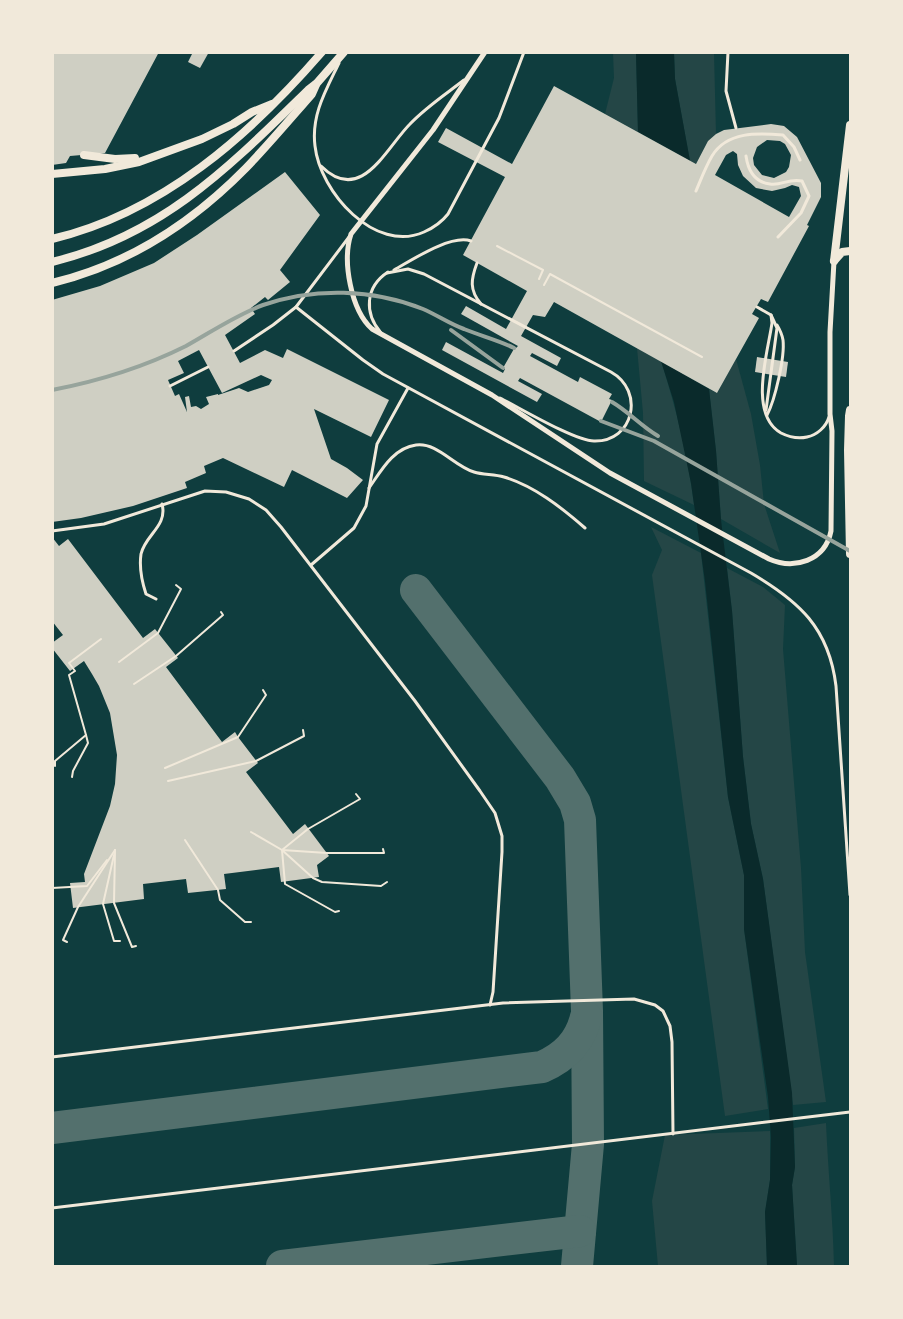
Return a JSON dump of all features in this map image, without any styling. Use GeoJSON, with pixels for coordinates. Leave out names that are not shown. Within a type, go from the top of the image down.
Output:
{"type":"FeatureCollection","features":[{"type":"Feature","properties":{"kind":"street"},"geometry":{"type":"LineString","coordinates":[[52,238],[82,231],[113,220],[161,195],[222,150],[277,102],[322,52]]}},
{"type":"Feature","properties":{"kind":"street"},"geometry":{"type":"LineString","coordinates":[[485,52],[426,140],[351,234],[347,260],[359,311],[368,325],[387,338],[476,386],[595,464],[769,559],[786,564],[803,562],[814,558],[825,546],[830,537],[832,526],[830,332],[834,262],[850,125]]}},
{"type":"Feature","properties":{"kind":"street"},"geometry":{"type":"LineString","coordinates":[[52,262],[96,250],[123,238],[177,207],[252,146],[317,83],[344,53]]}},
{"type":"Feature","properties":{"kind":"street"},"geometry":{"type":"LineString","coordinates":[[52,283],[99,269],[144,247],[186,219],[235,179],[312,94],[317,83]]}},
{"type":"Feature","properties":{"kind":"street"},"geometry":{"type":"LineString","coordinates":[[52,174],[116,167],[139,162],[202,139],[233,124],[252,112],[277,102]]}},
{"type":"Feature","properties":{"kind":"street"},"geometry":{"type":"LineString","coordinates":[[84,155],[126,160],[159,154]]}},
{"type":"Feature","properties":{"kind":"street"},"geometry":{"type":"LineString","coordinates":[[834,262],[842,252],[850,251]]}},
{"type":"Feature","properties":{"kind":"street"},"geometry":{"type":"LineString","coordinates":[[850,410],[848,450],[850,554]]}},
{"type":"Feature","properties":{"kind":"lane"},"geometry":{"type":"LineString","coordinates":[[344,53],[317,111],[314,136],[319,163],[335,194],[347,208],[361,220],[389,236],[402,237],[421,233],[445,218],[499,118],[524,52]]}},
{"type":"Feature","properties":{"kind":"lane"},"geometry":{"type":"LineString","coordinates":[[728,52],[726,91],[736,128]]}},
{"type":"Feature","properties":{"kind":"lane"},"geometry":{"type":"LineString","coordinates":[[319,163],[330,174],[340,178],[352,179],[363,176],[372,170],[416,118],[469,77]]}},
{"type":"Feature","properties":{"kind":"lane"},"geometry":{"type":"LineString","coordinates":[[696,191],[712,156],[720,146],[730,139],[739,136],[783,134],[794,147],[800,160]]}},
{"type":"Feature","properties":{"kind":"lane"},"geometry":{"type":"LineString","coordinates":[[746,156],[748,168],[756,178],[771,184],[794,179],[802,181],[809,196],[801,213],[778,237]]}},
{"type":"Feature","properties":{"kind":"lane"},"geometry":{"type":"LineString","coordinates":[[234,351],[296,307],[351,234]]}},
{"type":"Feature","properties":{"kind":"lane"},"geometry":{"type":"LineString","coordinates":[[387,338],[378,329],[372,318],[369,302],[377,282],[387,273],[447,242],[457,239],[471,240]]}},
{"type":"Feature","properties":{"kind":"lane"},"geometry":{"type":"LineString","coordinates":[[477,263],[471,278],[471,284],[474,294],[482,305]]}},
{"type":"Feature","properties":{"kind":"lane"},"geometry":{"type":"LineString","coordinates":[[387,273],[402,270],[418,272],[616,375],[628,388],[631,409],[625,426],[617,434],[607,439],[589,440],[576,436],[476,386]]}},
{"type":"Feature","properties":{"kind":"lane"},"geometry":{"type":"LineString","coordinates":[[296,307],[372,367],[751,573],[785,595],[807,614],[827,646],[833,664],[850,895]]}},
{"type":"Feature","properties":{"kind":"lane"},"geometry":{"type":"LineString","coordinates":[[757,307],[771,315],[781,332],[783,341],[773,404],[767,416]]}},
{"type":"Feature","properties":{"kind":"lane"},"geometry":{"type":"LineString","coordinates":[[771,315],[772,323],[762,378],[762,393],[770,422],[778,431],[800,438],[811,436],[820,431],[828,422],[830,414]]}},
{"type":"Feature","properties":{"kind":"lane"},"geometry":{"type":"LineString","coordinates":[[767,416],[767,403],[777,334],[776,324]]}},
{"type":"Feature","properties":{"kind":"lane"},"geometry":{"type":"LineString","coordinates":[[170,386],[208,367]]}},
{"type":"Feature","properties":{"kind":"lane"},"geometry":{"type":"LineString","coordinates":[[311,565],[354,528],[366,506],[377,444],[408,388]]}},
{"type":"Feature","properties":{"kind":"lane"},"geometry":{"type":"LineString","coordinates":[[369,488],[387,461],[402,450],[415,445],[427,446],[473,472],[515,480],[550,500],[585,528]]}},
{"type":"Feature","properties":{"kind":"lane"},"geometry":{"type":"LineString","coordinates":[[52,531],[104,524],[205,491],[226,492],[249,499],[266,510],[311,565],[415,701],[495,813],[502,836],[502,852],[493,992],[490,1005]]}},
{"type":"Feature","properties":{"kind":"lane"},"geometry":{"type":"LineString","coordinates":[[156,599],[146,594],[141,579],[141,554],[161,522],[164,513],[162,504]]}},
{"type":"Feature","properties":{"kind":"lane"},"geometry":{"type":"LineString","coordinates":[[52,1057],[490,1005],[523,1002],[634,999],[656,1004],[663,1011],[670,1026],[673,1134]]}},
{"type":"Feature","properties":{"kind":"lane"},"geometry":{"type":"LineString","coordinates":[[52,1208],[850,1112]]}},
{"type":"Feature","properties":{"kind":"path"},"geometry":{"type":"LineString","coordinates":[[497,246],[543,270],[539,279]]}},
{"type":"Feature","properties":{"kind":"path"},"geometry":{"type":"LineString","coordinates":[[544,285],[550,274],[702,357]]}},
{"type":"Feature","properties":{"kind":"path"},"geometry":{"type":"LineString","coordinates":[[118,662],[158,633],[181,589],[176,585]]}},
{"type":"Feature","properties":{"kind":"path"},"geometry":{"type":"LineString","coordinates":[[134,684],[176,656],[223,615],[221,612]]}},
{"type":"Feature","properties":{"kind":"path"},"geometry":{"type":"LineString","coordinates":[[72,777],[73,771],[88,743],[69,675],[75,671],[69,663],[101,639]]}},
{"type":"Feature","properties":{"kind":"path"},"geometry":{"type":"LineString","coordinates":[[165,768],[238,737],[266,695],[263,690]]}},
{"type":"Feature","properties":{"kind":"path"},"geometry":{"type":"LineString","coordinates":[[168,781],[256,761],[304,736],[303,730]]}},
{"type":"Feature","properties":{"kind":"path"},"geometry":{"type":"LineString","coordinates":[[55,766],[55,761],[86,736]]}},
{"type":"Feature","properties":{"kind":"path"},"geometry":{"type":"LineString","coordinates":[[282,850],[308,829],[360,799],[356,794]]}},
{"type":"Feature","properties":{"kind":"path"},"geometry":{"type":"LineString","coordinates":[[251,832],[282,850],[313,878],[322,882],[380,886],[387,882]]}},
{"type":"Feature","properties":{"kind":"path"},"geometry":{"type":"LineString","coordinates":[[185,840],[218,890],[220,900],[245,922],[251,922]]}},
{"type":"Feature","properties":{"kind":"path"},"geometry":{"type":"LineString","coordinates":[[282,850],[327,853],[384,853],[383,849]]}},
{"type":"Feature","properties":{"kind":"path"},"geometry":{"type":"LineString","coordinates":[[52,888],[87,886],[115,850]]}},
{"type":"Feature","properties":{"kind":"path"},"geometry":{"type":"LineString","coordinates":[[115,850],[114,903],[132,947],[136,946]]}},
{"type":"Feature","properties":{"kind":"path"},"geometry":{"type":"LineString","coordinates":[[115,850],[103,904],[114,941],[120,941]]}},
{"type":"Feature","properties":{"kind":"path"},"geometry":{"type":"LineString","coordinates":[[67,942],[63,940],[78,907],[115,850]]}},
{"type":"Feature","properties":{"kind":"path"},"geometry":{"type":"LineString","coordinates":[[282,850],[285,884],[334,912],[339,911]]}},
{"type":"Feature","properties":{"kind":"shaded area"},"geometry":{"type":"Polygon","coordinates":[[[613,53],[636,53],[638,132],[605,114],[614,78],[613,53]]]}},
{"type":"Feature","properties":{"kind":"shaded area"},"geometry":{"type":"Polygon","coordinates":[[[636,53],[674,53],[675,79],[690,161],[638,132],[636,53]]]}},
{"type":"Feature","properties":{"kind":"shaded area"},"geometry":{"type":"Polygon","coordinates":[[[674,53],[714,53],[716,134],[708,141],[696,164],[690,161],[675,79],[674,53]]]}},
{"type":"Feature","properties":{"kind":"shaded area"},"geometry":{"type":"Polygon","coordinates":[[[637,348],[661,361],[681,432],[694,505],[644,481],[643,413],[637,348]]]}},
{"type":"Feature","properties":{"kind":"shaded area"},"geometry":{"type":"Polygon","coordinates":[[[736,359],[751,414],[760,465],[764,504],[780,553],[721,519],[709,389],[717,393],[736,359]]]}},
{"type":"Feature","properties":{"kind":"shaded area"},"geometry":{"type":"Polygon","coordinates":[[[661,361],[709,389],[721,520],[732,611],[743,757],[751,824],[763,879],[792,1093],[795,1167],[792,1185],[797,1266],[767,1266],[765,1212],[770,1180],[771,1137],[768,1097],[744,929],[744,875],[728,797],[705,581],[691,483],[674,402],[661,361]]]}},
{"type":"Feature","properties":{"kind":"shaded area"},"geometry":{"type":"Polygon","coordinates":[[[651,527],[701,553],[728,797],[744,875],[744,929],[768,1109],[725,1116],[652,575],[662,550],[651,527]]]}},
{"type":"Feature","properties":{"kind":"shaded area"},"geometry":{"type":"Polygon","coordinates":[[[727,568],[763,587],[785,605],[783,649],[801,868],[805,952],[826,1102],[793,1105],[763,879],[751,824],[743,757],[727,568]]]}},
{"type":"Feature","properties":{"kind":"shaded area"},"geometry":{"type":"Polygon","coordinates":[[[826,1123],[834,1266],[797,1266],[792,1185],[795,1167],[794,1128],[826,1123]]]}},
{"type":"Feature","properties":{"kind":"shaded area"},"geometry":{"type":"Polygon","coordinates":[[[770,1131],[770,1180],[765,1212],[767,1266],[658,1266],[652,1201],[665,1135],[770,1131]]]}},
{"type":"Feature","properties":{"kind":"building"},"geometry":{"type":"Polygon","coordinates":[[[52,52],[159,52],[105,153],[70,156],[66,163],[52,165],[52,52]]]}},
{"type":"Feature","properties":{"kind":"building"},"geometry":{"type":"Polygon","coordinates":[[[193,52],[209,52],[200,68],[188,62],[193,52]]]}},
{"type":"Feature","properties":{"kind":"building"},"geometry":{"type":"Polygon","coordinates":[[[554,86],[696,164],[708,141],[724,130],[771,124],[784,126],[797,137],[821,183],[821,197],[807,225],[809,226],[768,302],[761,299],[752,314],[759,318],[717,393],[554,302],[545,317],[533,315],[521,336],[561,358],[557,366],[532,353],[530,356],[578,382],[580,377],[612,394],[609,399],[612,400],[601,422],[520,378],[518,381],[542,394],[537,402],[442,350],[446,342],[503,373],[505,369],[503,368],[515,347],[518,346],[461,314],[466,306],[506,329],[527,291],[463,255],[505,177],[438,142],[446,128],[512,164],[554,86]],[[767,140],[757,147],[753,158],[754,165],[762,175],[774,178],[786,172],[791,155],[785,144],[780,141],[767,140]],[[733,151],[726,155],[715,175],[789,217],[801,196],[799,187],[792,185],[772,191],[756,188],[743,176],[738,165],[737,154],[733,151]]]}},
{"type":"Feature","properties":{"kind":"building"},"geometry":{"type":"Polygon","coordinates":[[[285,172],[320,215],[280,270],[290,282],[268,300],[265,297],[251,308],[255,314],[225,335],[240,363],[265,350],[283,358],[287,349],[389,400],[371,437],[314,409],[331,459],[363,480],[347,498],[292,470],[284,487],[223,458],[204,466],[206,473],[185,482],[187,488],[133,506],[81,518],[52,522],[52,300],[100,286],[154,263],[197,235],[285,172]],[[199,350],[178,361],[184,373],[168,380],[175,396],[179,394],[187,412],[185,397],[189,396],[191,407],[196,406],[201,409],[209,404],[206,397],[218,395],[239,388],[248,392],[269,385],[272,380],[261,375],[222,393],[199,350]]]}},
{"type":"Feature","properties":{"kind":"building"},"geometry":{"type":"Polygon","coordinates":[[[757,357],[788,362],[786,377],[755,372],[757,357]]]}},
{"type":"Feature","properties":{"kind":"building"},"geometry":{"type":"Polygon","coordinates":[[[52,537],[59,546],[68,539],[143,638],[155,629],[178,658],[166,667],[222,742],[235,732],[258,763],[246,772],[293,834],[305,824],[329,856],[317,865],[319,877],[281,882],[279,867],[224,874],[226,889],[188,893],[186,879],[143,884],[144,899],[73,908],[70,883],[85,882],[84,874],[110,806],[115,784],[117,755],[110,713],[92,674],[84,661],[70,671],[52,648],[52,643],[63,635],[52,621],[52,537]]]}},
{"type":"Feature","properties":{"kind":"taxiway"},"geometry":{"type":"LineString","coordinates":[[416,590],[560,778],[575,803],[580,820],[587,1011],[588,1144],[577,1266]]}},
{"type":"Feature","properties":{"kind":"taxiway"},"geometry":{"type":"LineString","coordinates":[[52,1128],[542,1067],[558,1058],[570,1048],[580,1034],[586,1017]]}},
{"type":"Feature","properties":{"kind":"taxiway"},"geometry":{"type":"LineString","coordinates":[[282,1266],[580,1231]]}},
{"type":"Feature","properties":{"kind":"railway"},"geometry":{"type":"LineString","coordinates":[[52,390],[104,378],[138,367],[186,346],[233,319],[263,305],[283,299],[323,293],[364,294],[404,302],[459,327],[514,348]]}},
{"type":"Feature","properties":{"kind":"railway"},"geometry":{"type":"LineString","coordinates":[[451,330],[503,368]]}},
{"type":"Feature","properties":{"kind":"railway"},"geometry":{"type":"LineString","coordinates":[[612,402],[658,436]]}},
{"type":"Feature","properties":{"kind":"railway"},"geometry":{"type":"LineString","coordinates":[[601,421],[654,441],[850,551]]}}]}
